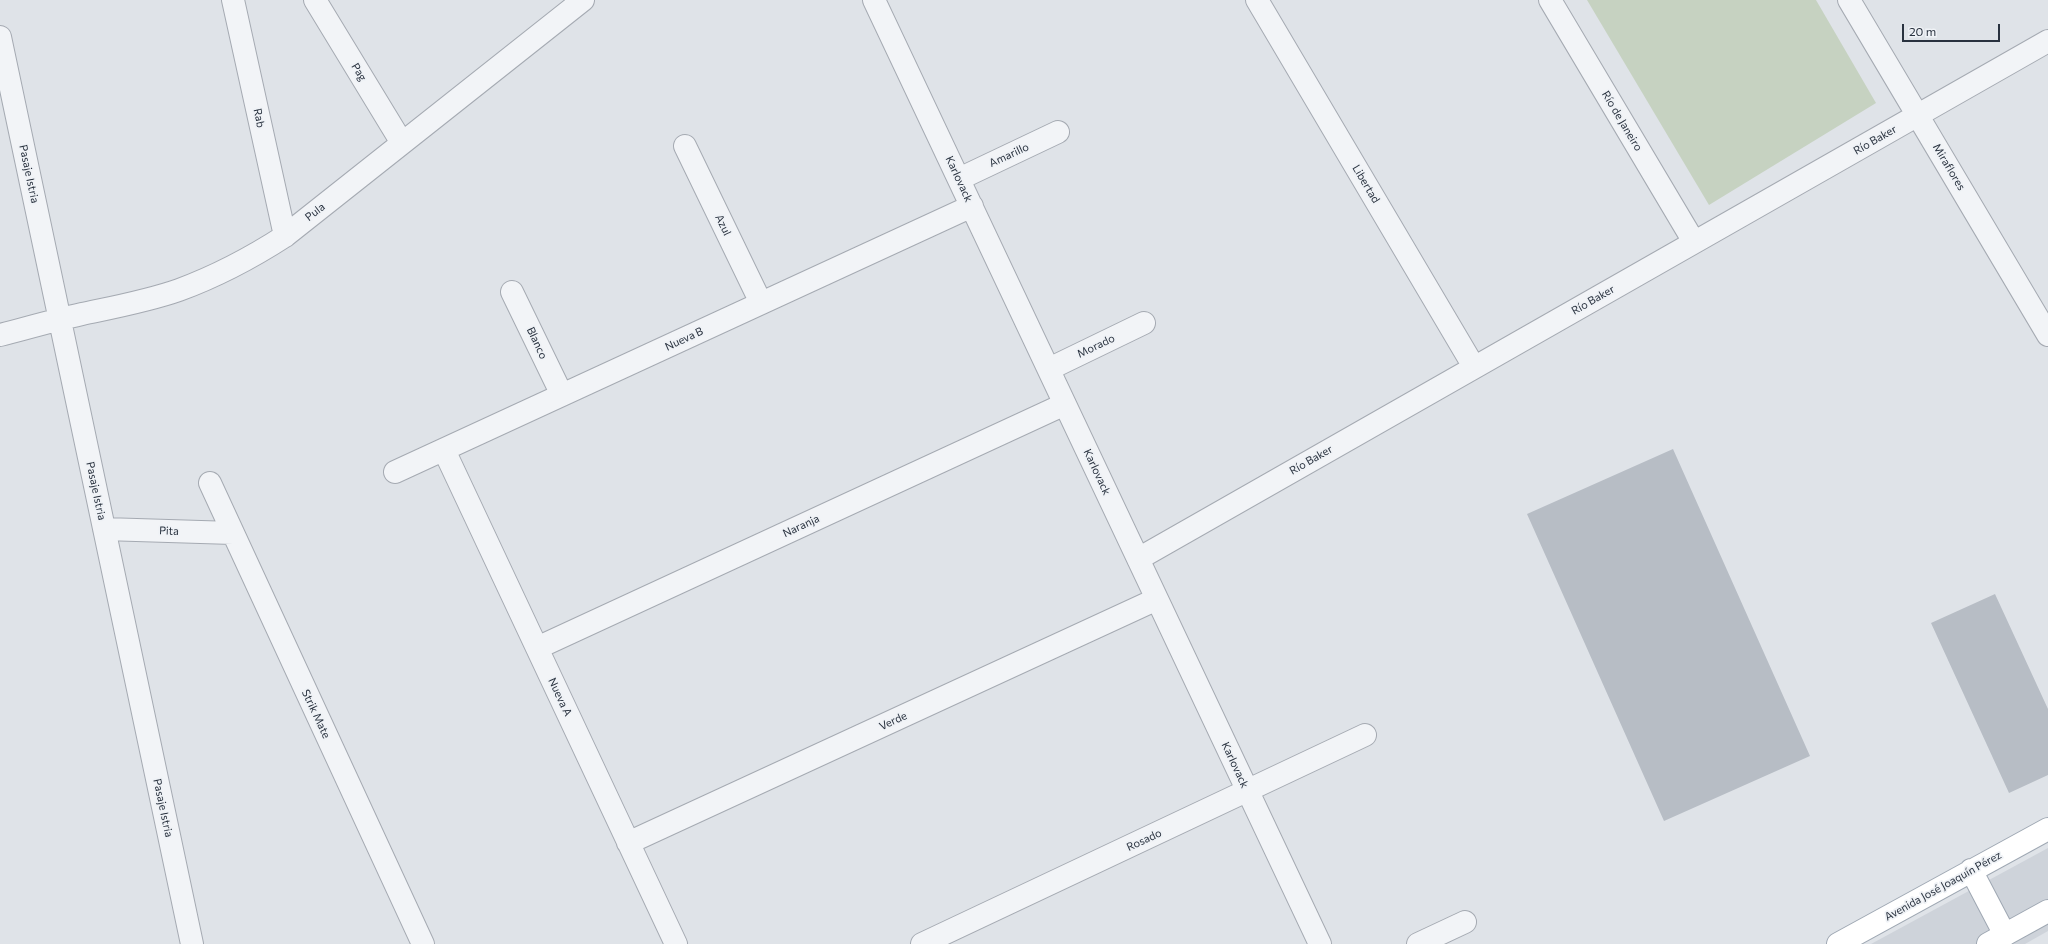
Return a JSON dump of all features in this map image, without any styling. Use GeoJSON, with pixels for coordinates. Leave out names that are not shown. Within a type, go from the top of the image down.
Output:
{"type":"FeatureCollection","features":[{"type":"Feature","properties":{"kind":"main road","name":"Avenida José Joaquín Pérez"},"geometry":{"type":"LineString","coordinates":[[1838,944],[2048,829]]}},
{"type":"Feature","properties":{"kind":"main road"},"geometry":{"type":"LineString","coordinates":[[1971,870],[1997,939],[2048,911]]}},
{"type":"Feature","properties":{"kind":"street","name":"Rab"},"geometry":{"type":"LineString","coordinates":[[233,0],[285,236]]}},
{"type":"Feature","properties":{"kind":"street","name":"Pag"},"geometry":{"type":"LineString","coordinates":[[315,0],[402,143]]}},
{"type":"Feature","properties":{"kind":"street","name":"Karlovack"},"geometry":{"type":"LineString","coordinates":[[874,0],[1320,944]]}},
{"type":"Feature","properties":{"kind":"street","name":"Libertad"},"geometry":{"type":"LineString","coordinates":[[1257,0],[1474,367]]}},
{"type":"Feature","properties":{"kind":"street","name":"Río de Janeiro"},"geometry":{"type":"LineString","coordinates":[[1550,0],[1694,242]]}},
{"type":"Feature","properties":{"kind":"street","name":"Miraflores"},"geometry":{"type":"LineString","coordinates":[[1849,0],[2048,335]]}},
{"type":"Feature","properties":{"kind":"street","name":"Pula"},"geometry":{"type":"LineString","coordinates":[[0,335],[60,319],[141,301],[178,290],[214,276],[250,258],[285,236],[577,2]]}},
{"type":"Feature","properties":{"kind":"street","name":"Pasaje Istria"},"geometry":{"type":"LineString","coordinates":[[0,37],[192,944]]}},
{"type":"Feature","properties":{"kind":"street","name":"Río Baker"},"geometry":{"type":"LineString","coordinates":[[1138,559],[2048,41]]}},
{"type":"Feature","properties":{"kind":"street","name":"Amarillo"},"geometry":{"type":"LineString","coordinates":[[959,179],[1058,132]]}},
{"type":"Feature","properties":{"kind":"street","name":"Azul"},"geometry":{"type":"LineString","coordinates":[[685,146],[761,303]]}},
{"type":"Feature","properties":{"kind":"street","name":"Nueva B"},"geometry":{"type":"LineString","coordinates":[[395,472],[972,206]]}},
{"type":"Feature","properties":{"kind":"street","name":"Blanco"},"geometry":{"type":"LineString","coordinates":[[512,292],[562,395]]}},
{"type":"Feature","properties":{"kind":"street","name":"Morado"},"geometry":{"type":"LineString","coordinates":[[1049,369],[1144,323]]}},
{"type":"Feature","properties":{"kind":"street","name":"Naranja"},"geometry":{"type":"LineString","coordinates":[[537,648],[1065,404]]}},
{"type":"Feature","properties":{"kind":"street","name":"Nueva A"},"geometry":{"type":"LineString","coordinates":[[444,450],[676,944]]}},
{"type":"Feature","properties":{"kind":"street","name":"Strik Mate"},"geometry":{"type":"LineString","coordinates":[[210,483],[423,944]]}},
{"type":"Feature","properties":{"kind":"street","name":"Pita"},"geometry":{"type":"LineString","coordinates":[[104,529],[233,533]]}},
{"type":"Feature","properties":{"kind":"street","name":"Verde"},"geometry":{"type":"LineString","coordinates":[[628,843],[1157,599]]}},
{"type":"Feature","properties":{"kind":"street","name":"Rosado"},"geometry":{"type":"LineString","coordinates":[[922,944],[1365,735]]}},
{"type":"Feature","properties":{"kind":"street"},"geometry":{"type":"LineString","coordinates":[[1418,944],[1465,922]]}},
{"type":"Feature","properties":{"kind":"shaded area"},"geometry":{"type":"Polygon","coordinates":[[[2048,848],[2048,931],[2025,944],[1871,944],[2048,848]]]}},
{"type":"Feature","properties":{"kind":"green space"},"geometry":{"type":"Polygon","coordinates":[[[1587,0],[1816,0],[1876,103],[1709,205],[1587,0]]]}},
{"type":"Feature","properties":{"kind":"building"},"geometry":{"type":"Polygon","coordinates":[[[1673,449],[1810,756],[1664,821],[1527,514],[1673,449]]]}},
{"type":"Feature","properties":{"kind":"building"},"geometry":{"type":"Polygon","coordinates":[[[1995,594],[2048,709],[2048,775],[2009,793],[1931,623],[1995,594]]]}}]}
